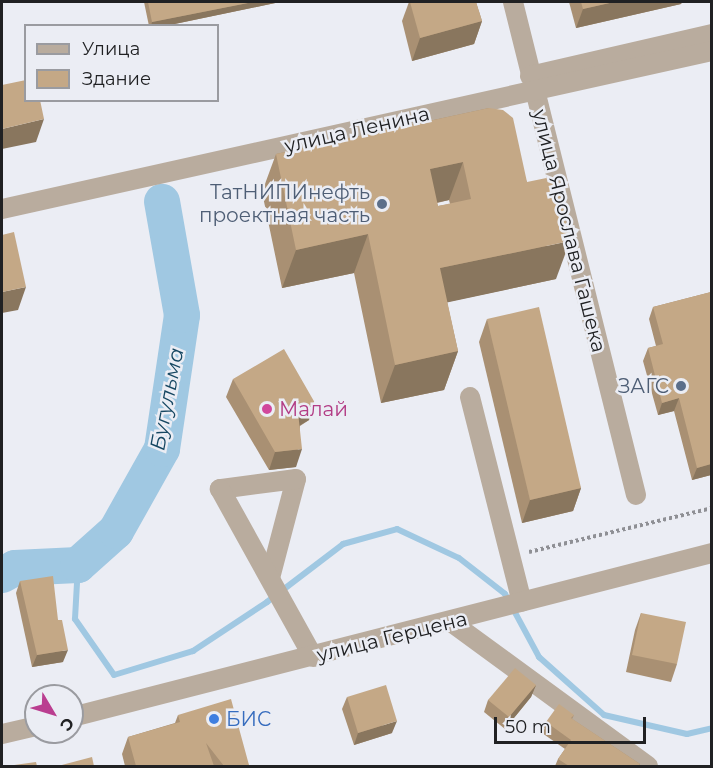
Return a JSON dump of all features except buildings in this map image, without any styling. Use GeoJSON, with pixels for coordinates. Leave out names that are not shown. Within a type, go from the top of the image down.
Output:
{"type":"FeatureCollection","features":[{"type":"Feature","properties":{"kind":"street","name":"улица Ярослава Гашека"},"geometry":{"type":"LineString","coordinates":[[513,2],[636,495]]}},
{"type":"Feature","properties":{"kind":"street"},"geometry":{"type":"LineString","coordinates":[[532,83],[711,34]]}},
{"type":"Feature","properties":{"kind":"street","name":"улица Ленина"},"geometry":{"type":"LineString","coordinates":[[2,209],[532,83],[711,51]]}},
{"type":"Feature","properties":{"kind":"street"},"geometry":{"type":"LineString","coordinates":[[470,397],[522,602]]}},
{"type":"Feature","properties":{"kind":"street"},"geometry":{"type":"LineString","coordinates":[[270,579],[297,479],[220,489],[270,579],[314,657]]}},
{"type":"Feature","properties":{"kind":"street","name":"улица Герцена"},"geometry":{"type":"LineString","coordinates":[[84,714],[485,614],[522,602],[711,554]]}},
{"type":"Feature","properties":{"kind":"street"},"geometry":{"type":"LineString","coordinates":[[451,622],[648,766]]}},
{"type":"Feature","properties":{"kind":"street"},"geometry":{"type":"LineString","coordinates":[[2,734],[24,729]]}},
{"type":"Feature","properties":{"kind":"path"},"geometry":{"type":"LineString","coordinates":[[511,556],[711,508]]}},
{"type":"Feature","properties":{"kind":"waterway","name":"Бугульма"},"geometry":{"type":"LineString","coordinates":[[2,575],[15,568],[78,565],[116,531],[162,449],[182,315],[162,202]]}},
{"type":"Feature","properties":{"kind":"waterway"},"geometry":{"type":"LineString","coordinates":[[78,565],[75,619],[114,675],[193,651],[267,602],[343,544],[397,529],[459,558],[505,594],[539,657],[604,715],[687,734],[712,728]]}},
{"type":"Feature","properties":{"kind":"place","name":"ТатНИПИнефть проектная часть"},"geometry":{"type":"Point","coordinates":[382,204]}},
{"type":"Feature","properties":{"kind":"place","name":"ЗАГС"},"geometry":{"type":"Point","coordinates":[681,386]}},
{"type":"Feature","properties":{"kind":"place","name":"Малай"},"geometry":{"type":"Point","coordinates":[267,409]}},
{"type":"Feature","properties":{"kind":"place","name":"БИС"},"geometry":{"type":"Point","coordinates":[214,719]}}]}
